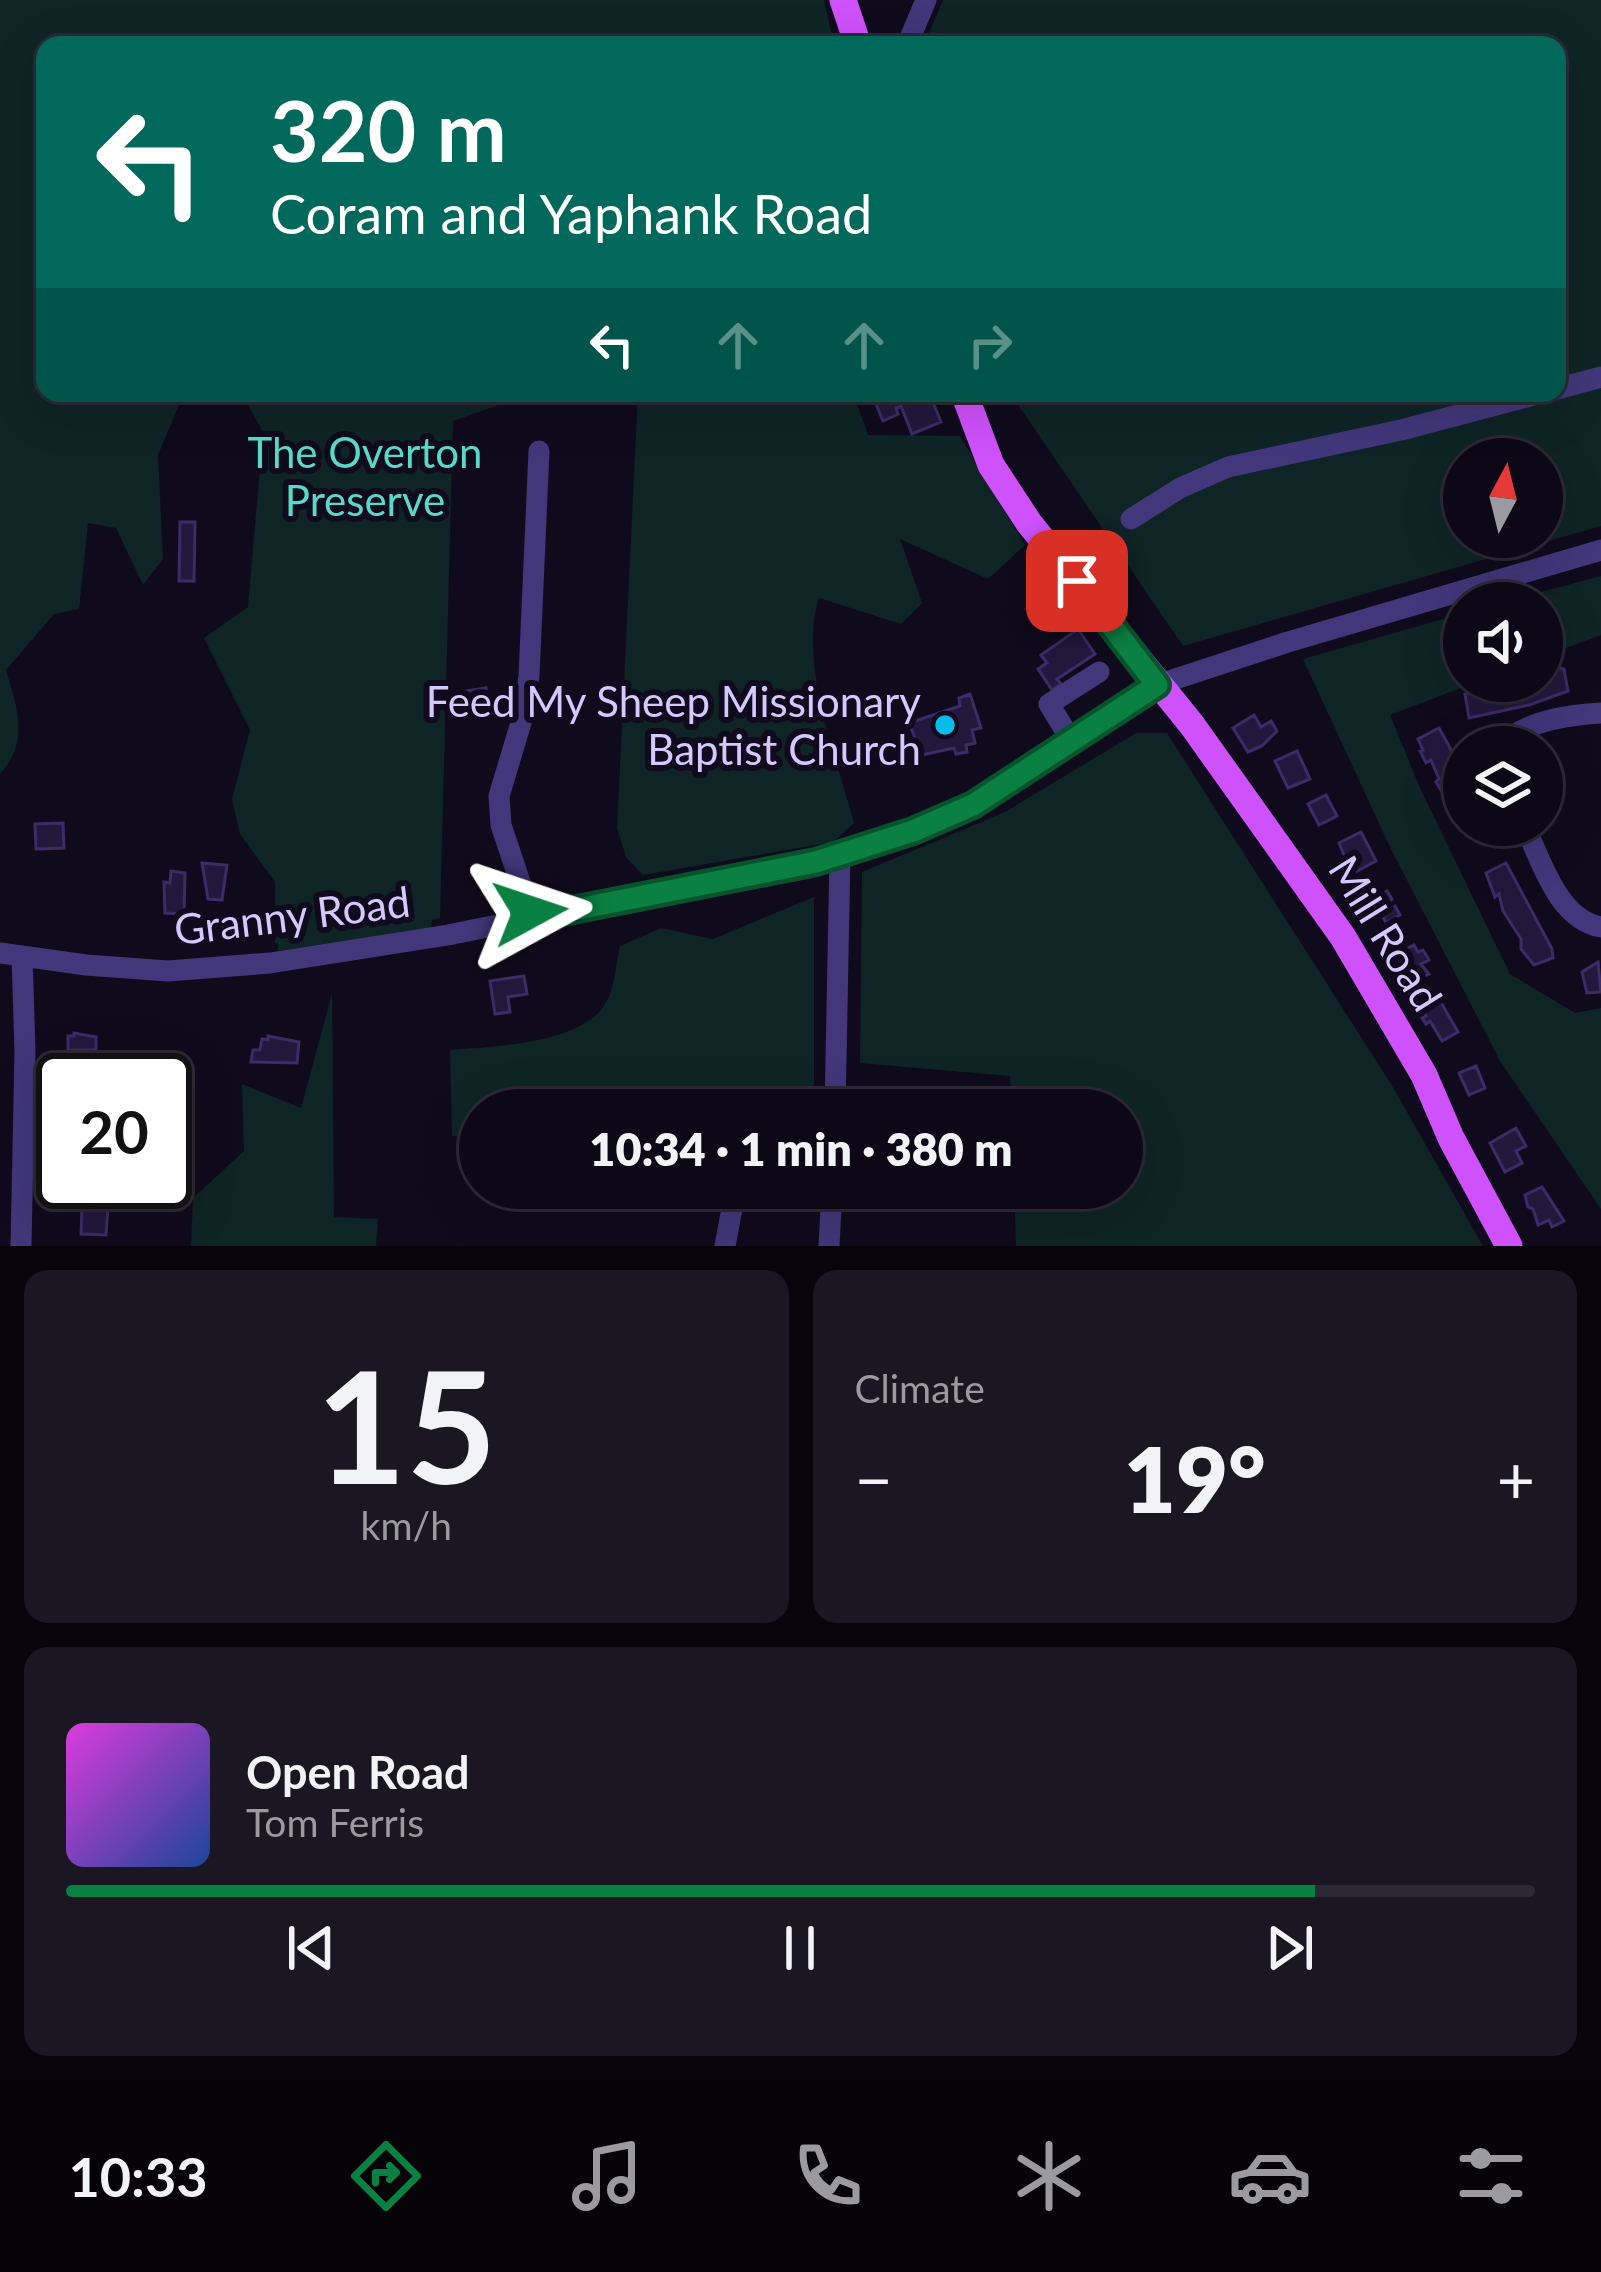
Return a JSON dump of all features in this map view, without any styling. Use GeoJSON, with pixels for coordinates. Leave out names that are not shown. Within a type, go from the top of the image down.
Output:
{"type":"FeatureCollection","features":[{"type":"Feature","properties":{"kind":"main road"},"geometry":{"type":"LineString","coordinates":[[843,0],[855,36]]}},
{"type":"Feature","properties":{"kind":"main road","name":"Mill Road"},"geometry":{"type":"LineString","coordinates":[[967,402],[991,465],[1029,523],[1249,800],[1343,937],[1424,1075],[1451,1138],[1509,1246]]}},
{"type":"Feature","properties":{"kind":"street"},"geometry":{"type":"LineString","coordinates":[[912,36],[926,0]]}},
{"type":"Feature","properties":{"kind":"street"},"geometry":{"type":"LineString","coordinates":[[1566,387],[1601,377]]}},
{"type":"Feature","properties":{"kind":"street"},"geometry":{"type":"LineString","coordinates":[[1131,519],[1180,488],[1228,467],[1507,402]]}},
{"type":"Feature","properties":{"kind":"street"},"geometry":{"type":"LineString","coordinates":[[532,918],[501,825],[499,796],[523,716],[529,676],[539,451]]}},
{"type":"Feature","properties":{"kind":"street","name":"Granny Road"},"geometry":{"type":"LineString","coordinates":[[11,955],[133,969],[229,966],[404,942],[840,856],[973,805],[1157,685],[1601,550]]}},
{"type":"Feature","properties":{"kind":"street"},"geometry":{"type":"LineString","coordinates":[[1071,740],[1048,704],[1100,671]]}},
{"type":"Feature","properties":{"kind":"street"},"geometry":{"type":"LineString","coordinates":[[1537,726],[1601,713]]}},
{"type":"Feature","properties":{"kind":"street"},"geometry":{"type":"LineString","coordinates":[[1535,846],[1566,908],[1586,924],[1601,926]]}},
{"type":"Feature","properties":{"kind":"street"},"geometry":{"type":"LineString","coordinates":[[835,1089],[840,856]]}},
{"type":"Feature","properties":{"kind":"street"},"geometry":{"type":"LineString","coordinates":[[11,955],[24,1100],[21,1246]]}},
{"type":"Feature","properties":{"kind":"street"},"geometry":{"type":"LineString","coordinates":[[24,1100],[36,1102]]}},
{"type":"Feature","properties":{"kind":"street"},"geometry":{"type":"LineString","coordinates":[[725,1246],[732,1209]]}},
{"type":"Feature","properties":{"kind":"street"},"geometry":{"type":"LineString","coordinates":[[829,1246],[830,1209]]}},
{"type":"Feature","properties":{"kind":"green space","name":"The Overton Preserve"},"geometry":{"type":"Polygon","coordinates":[[[0,0],[824,0],[832,36],[36,36],[36,402],[180,402],[158,455],[163,559],[143,585],[116,528],[88,523],[79,609],[54,614],[6,670],[18,737],[0,774],[0,0]]]}},
{"type":"Feature","properties":{"kind":"green space"},"geometry":{"type":"Polygon","coordinates":[[[943,0],[1601,0],[1601,526],[1563,537],[1563,438],[1443,438],[1443,558],[1490,558],[1183,646],[1016,402],[1566,402],[1566,36],[928,36],[943,0]]]}},
{"type":"Feature","properties":{"kind":"green space","name":"The Overton Preserve"},"geometry":{"type":"Polygon","coordinates":[[[246,402],[507,402],[453,421],[440,918],[432,920],[431,928],[278,951],[275,943],[275,882],[240,834],[232,799],[250,730],[204,638],[248,607],[263,432],[246,402]]]}},
{"type":"Feature","properties":{"kind":"green space"},"geometry":{"type":"Polygon","coordinates":[[[638,402],[856,402],[868,435],[960,436],[1025,545],[988,579],[900,539],[922,603],[901,624],[819,598],[814,623],[816,680],[854,823],[833,842],[643,875],[626,857],[617,828],[638,402]]]}},
{"type":"Feature","properties":{"kind":"green space"},"geometry":{"type":"Polygon","coordinates":[[[1601,576],[1601,635],[1563,649],[1563,586],[1601,576]]]}},
{"type":"Feature","properties":{"kind":"green space"},"geometry":{"type":"Polygon","coordinates":[[[1443,619],[1443,695],[1390,715],[1443,836],[1443,846],[1448,846],[1510,974],[1575,1013],[1601,1008],[1601,1209],[1500,1061],[1389,845],[1303,659],[1443,619]]]}},
{"type":"Feature","properties":{"kind":"green space"},"geometry":{"type":"Polygon","coordinates":[[[1136,733],[1167,733],[1394,1089],[1483,1246],[1016,1246],[1015,1209],[1143,1209],[1143,1089],[1011,1089],[1010,1076],[860,1063],[862,872],[1005,812],[1136,733]]]}},
{"type":"Feature","properties":{"kind":"green space"},"geometry":{"type":"Polygon","coordinates":[[[814,897],[814,1089],[459,1089],[459,1136],[452,1136],[450,1050],[536,1040],[579,1027],[607,1001],[620,946],[661,928],[713,939],[814,897]]]}},
{"type":"Feature","properties":{"kind":"green space"},"geometry":{"type":"Polygon","coordinates":[[[332,994],[334,1217],[378,1219],[376,1246],[191,1246],[193,1198],[244,1151],[242,1084],[301,1108],[332,994]]]}},
{"type":"Feature","properties":{"kind":"building"},"geometry":{"type":"Polygon","coordinates":[[[933,402],[941,422],[912,434],[901,406],[896,408],[898,414],[883,421],[876,404],[933,402]]]}},
{"type":"Feature","properties":{"kind":"building"},"geometry":{"type":"Polygon","coordinates":[[[180,522],[195,522],[194,581],[179,581],[180,522]]]}},
{"type":"Feature","properties":{"kind":"building"},"geometry":{"type":"Polygon","coordinates":[[[1078,629],[1095,654],[1057,679],[1061,684],[1052,690],[1038,669],[1047,663],[1041,655],[1078,629]]]}},
{"type":"Feature","properties":{"kind":"building"},"geometry":{"type":"Polygon","coordinates":[[[486,688],[488,703],[479,704],[481,713],[452,717],[448,694],[486,688]]]}},
{"type":"Feature","properties":{"kind":"building","name":"Feed My Sheep Missionary Baptist Church"},"geometry":{"type":"Polygon","coordinates":[[[970,694],[981,728],[972,730],[975,743],[966,745],[967,752],[956,754],[954,748],[922,755],[909,723],[960,706],[959,698],[970,694]]]}},
{"type":"Feature","properties":{"kind":"building"},"geometry":{"type":"Polygon","coordinates":[[[1466,702],[1537,702],[1529,705],[1469,718],[1466,702]]]}},
{"type":"Feature","properties":{"kind":"building"},"geometry":{"type":"Polygon","coordinates":[[[1254,715],[1261,727],[1271,721],[1277,731],[1248,752],[1233,728],[1254,715]]]}},
{"type":"Feature","properties":{"kind":"building"},"geometry":{"type":"Polygon","coordinates":[[[1439,728],[1443,735],[1443,792],[1431,760],[1426,763],[1420,751],[1418,739],[1439,728]]]}},
{"type":"Feature","properties":{"kind":"building"},"geometry":{"type":"Polygon","coordinates":[[[1297,751],[1310,779],[1288,788],[1275,761],[1297,751]]]}},
{"type":"Feature","properties":{"kind":"building"},"geometry":{"type":"Polygon","coordinates":[[[1326,795],[1337,816],[1319,825],[1308,804],[1326,795]]]}},
{"type":"Feature","properties":{"kind":"building"},"geometry":{"type":"Polygon","coordinates":[[[63,823],[64,848],[36,849],[35,824],[63,823]]]}},
{"type":"Feature","properties":{"kind":"building"},"geometry":{"type":"Polygon","coordinates":[[[1361,832],[1376,861],[1352,874],[1339,843],[1361,832]]]}},
{"type":"Feature","properties":{"kind":"building"},"geometry":{"type":"Polygon","coordinates":[[[202,863],[227,865],[222,900],[208,899],[202,863]]]}},
{"type":"Feature","properties":{"kind":"building"},"geometry":{"type":"Polygon","coordinates":[[[1506,863],[1553,958],[1534,965],[1521,949],[1521,939],[1503,911],[1499,894],[1495,897],[1486,873],[1506,863]]]}},
{"type":"Feature","properties":{"kind":"building"},"geometry":{"type":"Polygon","coordinates":[[[171,871],[185,873],[184,914],[165,913],[164,882],[170,883],[171,871]]]}},
{"type":"Feature","properties":{"kind":"building"},"geometry":{"type":"Polygon","coordinates":[[[1376,886],[1380,895],[1387,891],[1392,899],[1389,909],[1395,906],[1400,915],[1386,923],[1379,909],[1370,914],[1363,908],[1359,895],[1376,886]]]}},
{"type":"Feature","properties":{"kind":"building"},"geometry":{"type":"Polygon","coordinates":[[[1414,945],[1429,960],[1421,964],[1429,974],[1411,981],[1396,954],[1414,945]]]}},
{"type":"Feature","properties":{"kind":"building"},"geometry":{"type":"Polygon","coordinates":[[[1598,962],[1601,992],[1587,993],[1582,972],[1598,962]]]}},
{"type":"Feature","properties":{"kind":"building"},"geometry":{"type":"Polygon","coordinates":[[[524,976],[527,994],[508,997],[510,1012],[495,1014],[490,981],[524,976]]]}},
{"type":"Feature","properties":{"kind":"building"},"geometry":{"type":"Polygon","coordinates":[[[1439,999],[1458,1032],[1442,1041],[1430,1021],[1426,1024],[1422,1018],[1426,1016],[1422,1009],[1439,999]]]}},
{"type":"Feature","properties":{"kind":"building"},"geometry":{"type":"Polygon","coordinates":[[[68,1036],[96,1037],[96,1050],[68,1050],[68,1036]]]}},
{"type":"Feature","properties":{"kind":"building"},"geometry":{"type":"Polygon","coordinates":[[[262,1039],[299,1042],[297,1063],[251,1062],[253,1050],[260,1050],[262,1039]]]}},
{"type":"Feature","properties":{"kind":"building"},"geometry":{"type":"Polygon","coordinates":[[[1476,1066],[1485,1088],[1469,1095],[1459,1073],[1476,1066]]]}},
{"type":"Feature","properties":{"kind":"building"},"geometry":{"type":"Polygon","coordinates":[[[1516,1128],[1526,1146],[1516,1151],[1522,1163],[1505,1172],[1490,1143],[1516,1128]]]}},
{"type":"Feature","properties":{"kind":"building"},"geometry":{"type":"Polygon","coordinates":[[[1542,1187],[1564,1221],[1552,1227],[1549,1220],[1538,1225],[1525,1195],[1542,1187]]]}},
{"type":"Feature","properties":{"kind":"building"},"geometry":{"type":"Polygon","coordinates":[[[82,1209],[108,1209],[106,1235],[81,1234],[82,1209]]]}},
{"type":"Feature","properties":{"kind":"place","name":"Feed My Sheep Missionary Baptist Church"},"geometry":{"type":"Point","coordinates":[945,725]}},
{"type":"Feature","properties":{"kind":"route"},"geometry":{"type":"LineString","coordinates":[[530,912],[532,918],[840,856],[973,805],[1157,685],[1077,581]]}}]}
